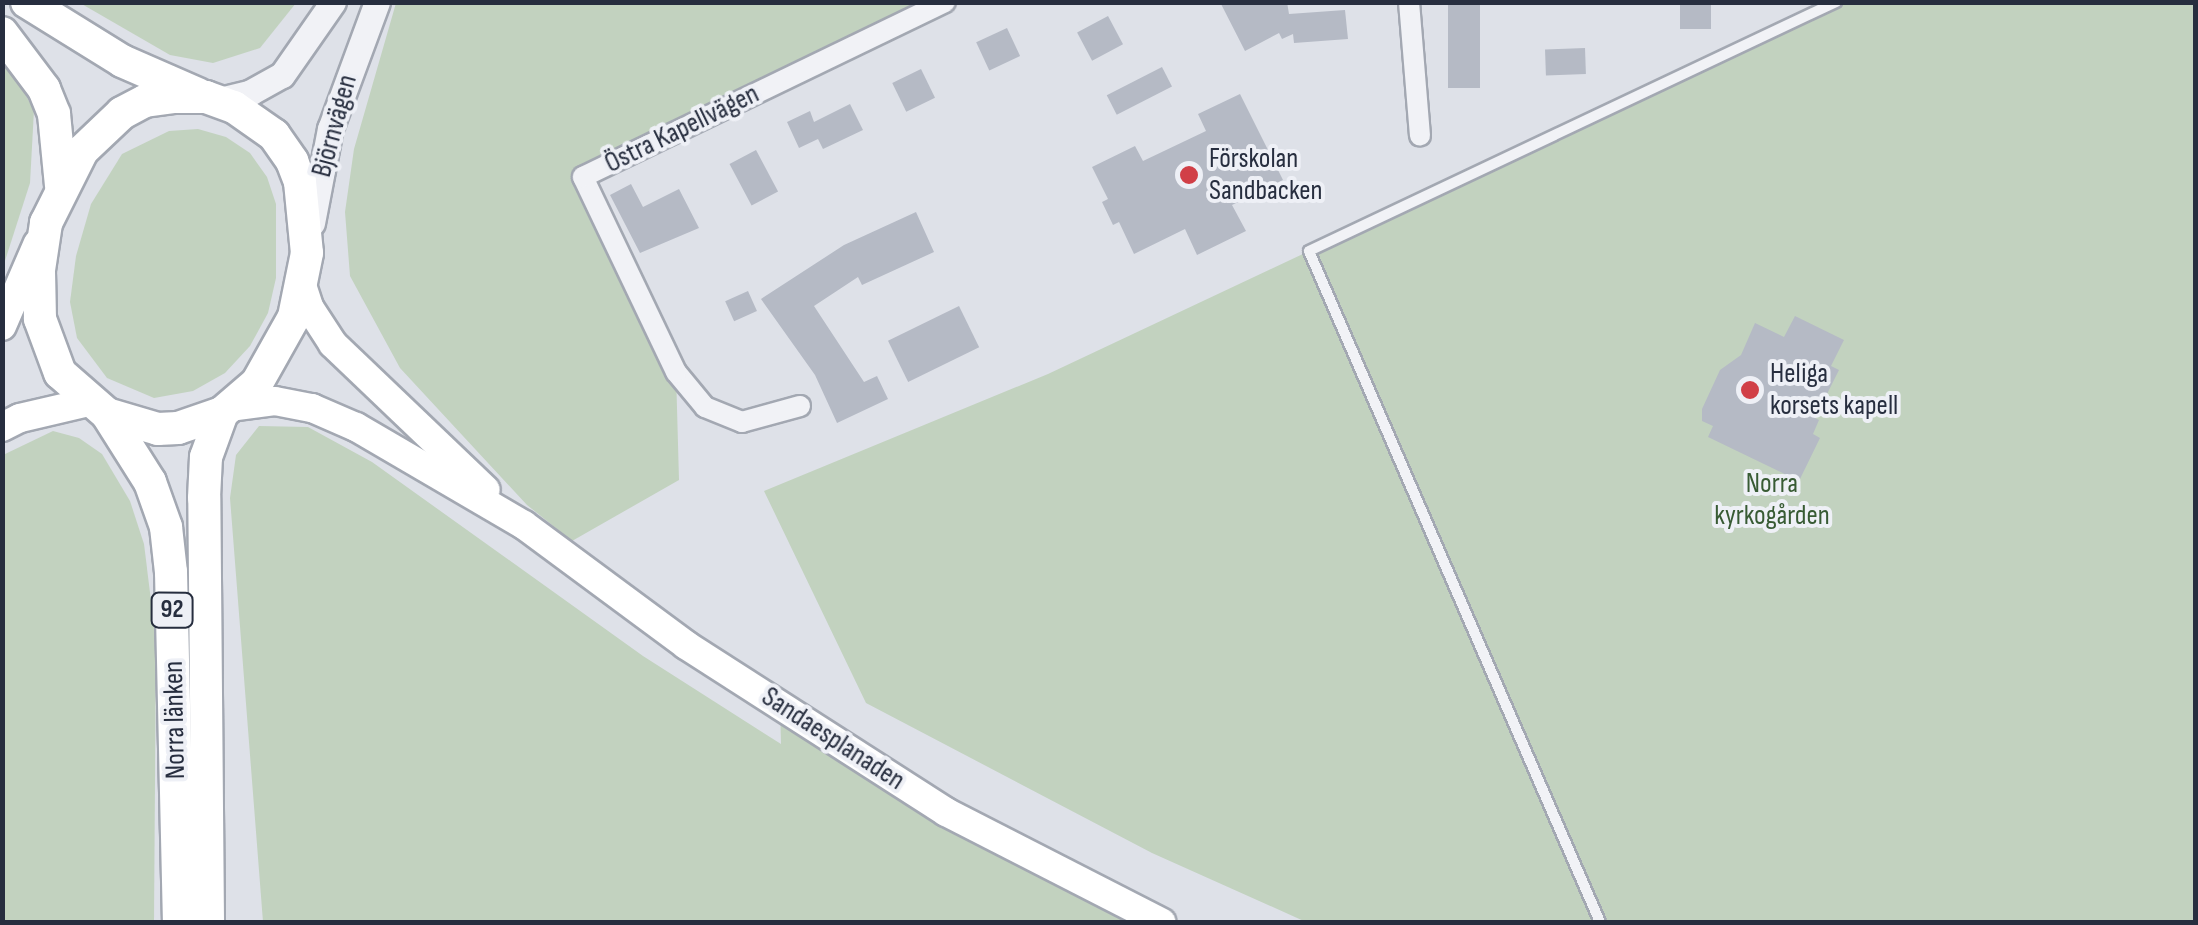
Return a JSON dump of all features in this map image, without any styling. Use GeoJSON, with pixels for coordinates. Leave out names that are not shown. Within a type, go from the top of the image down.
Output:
{"type":"FeatureCollection","features":[{"type":"Feature","properties":{"kind":"highway"},"geometry":{"type":"LineString","coordinates":[[28,2],[122,61],[211,99],[255,118],[292,161],[305,208],[305,269],[279,348],[257,382],[226,410],[178,428],[158,429],[98,408],[60,373],[40,319],[39,270],[46,223],[61,186],[82,152],[122,113],[145,101],[211,99]]}},
{"type":"Feature","properties":{"kind":"highway"},"geometry":{"type":"LineString","coordinates":[[2,33],[44,89],[54,114],[61,186]]}},
{"type":"Feature","properties":{"kind":"highway","name":"Norra länken"},"geometry":{"type":"LineString","coordinates":[[98,408],[150,482],[166,527],[171,572],[179,922]]}},
{"type":"Feature","properties":{"kind":"highway","name":"Norra länken"},"geometry":{"type":"LineString","coordinates":[[208,922],[204,498],[206,457],[226,410]]}},
{"type":"Feature","properties":{"kind":"main road"},"geometry":{"type":"LineString","coordinates":[[2,326],[46,223]]}},
{"type":"Feature","properties":{"kind":"main road","name":"Sandaesplanaden"},"geometry":{"type":"LineString","coordinates":[[305,269],[321,329],[350,362],[524,525]]}},
{"type":"Feature","properties":{"kind":"main road","name":"Sandaesplanaden"},"geometry":{"type":"LineString","coordinates":[[226,410],[255,400],[312,408],[356,427],[524,525],[686,644],[946,812],[1161,922]]}},
{"type":"Feature","properties":{"kind":"main road"},"geometry":{"type":"LineString","coordinates":[[2,426],[20,418],[98,408]]}},
{"type":"Feature","properties":{"kind":"street","name":"Björnvägen"},"geometry":{"type":"LineString","coordinates":[[211,99],[252,92],[282,75],[333,2]]}},
{"type":"Feature","properties":{"kind":"street","name":"Björnvägen"},"geometry":{"type":"LineString","coordinates":[[305,269],[330,129],[377,2]]}},
{"type":"Feature","properties":{"kind":"street","name":"Östra Kapellvägen"},"geometry":{"type":"LineString","coordinates":[[800,406],[742,422],[704,407],[676,372],[583,177],[945,2]]}},
{"type":"Feature","properties":{"kind":"street"},"geometry":{"type":"LineString","coordinates":[[1409,2],[1420,136]]}},
{"type":"Feature","properties":{"kind":"lane"},"geometry":{"type":"LineString","coordinates":[[1600,922],[1309,251],[1836,2]]}},
{"type":"Feature","properties":{"kind":"green space"},"geometry":{"type":"Polygon","coordinates":[[[80,3],[296,3],[260,48],[213,63],[170,55],[80,3]]]}},
{"type":"Feature","properties":{"kind":"green space"},"geometry":{"type":"Polygon","coordinates":[[[396,3],[945,3],[584,177],[676,372],[679,480],[572,541],[527,505],[400,368],[350,276],[345,212],[354,149],[396,3]]]}},
{"type":"Feature","properties":{"kind":"green space","name":"Norra kyrkogården"},"geometry":{"type":"Polygon","coordinates":[[[1836,3],[2195,3],[2195,922],[1306,922],[1152,853],[866,703],[764,491],[1048,374],[1836,3]]]}},
{"type":"Feature","properties":{"kind":"green space"},"geometry":{"type":"Polygon","coordinates":[[[3,54],[34,110],[30,183],[3,267],[3,54]]]}},
{"type":"Feature","properties":{"kind":"green space"},"geometry":{"type":"Polygon","coordinates":[[[198,129],[226,137],[250,153],[267,177],[276,204],[276,278],[268,313],[250,346],[225,373],[193,391],[154,398],[107,378],[77,338],[70,302],[76,256],[91,204],[122,154],[169,131],[198,129]]]}},
{"type":"Feature","properties":{"kind":"green space"},"geometry":{"type":"Polygon","coordinates":[[[259,426],[308,427],[372,462],[643,656],[781,744],[780,705],[1161,922],[263,922],[230,498],[236,455],[259,426]]]}},
{"type":"Feature","properties":{"kind":"green space"},"geometry":{"type":"Polygon","coordinates":[[[53,431],[79,438],[102,454],[130,501],[144,544],[156,641],[154,922],[3,922],[3,455],[53,431]]]}},
{"type":"Feature","properties":{"kind":"building"},"geometry":{"type":"Polygon","coordinates":[[[1220,2],[1287,2],[1289,14],[1345,10],[1348,39],[1294,43],[1293,34],[1282,39],[1279,33],[1245,51],[1220,2]]]}},
{"type":"Feature","properties":{"kind":"building"},"geometry":{"type":"Polygon","coordinates":[[[1448,2],[1480,2],[1480,88],[1448,88],[1448,2]]]}},
{"type":"Feature","properties":{"kind":"building"},"geometry":{"type":"Polygon","coordinates":[[[1680,2],[1711,2],[1711,29],[1680,29],[1680,2]]]}},
{"type":"Feature","properties":{"kind":"building"},"geometry":{"type":"Polygon","coordinates":[[[1108,16],[1123,44],[1092,61],[1077,32],[1108,16]]]}},
{"type":"Feature","properties":{"kind":"building"},"geometry":{"type":"Polygon","coordinates":[[[1007,28],[1020,56],[989,70],[976,42],[1007,28]]]}},
{"type":"Feature","properties":{"kind":"building"},"geometry":{"type":"Polygon","coordinates":[[[1585,48],[1586,74],[1546,75],[1545,49],[1585,48]]]}},
{"type":"Feature","properties":{"kind":"building"},"geometry":{"type":"Polygon","coordinates":[[[1162,67],[1172,87],[1117,115],[1107,95],[1162,67]]]}},
{"type":"Feature","properties":{"kind":"building"},"geometry":{"type":"Polygon","coordinates":[[[921,69],[935,98],[906,112],[892,83],[921,69]]]}},
{"type":"Feature","properties":{"kind":"building"},"geometry":{"type":"Polygon","coordinates":[[[1240,94],[1283,180],[1232,205],[1246,231],[1197,255],[1185,229],[1134,254],[1119,222],[1113,225],[1102,202],[1108,199],[1092,167],[1135,146],[1143,161],[1206,131],[1198,114],[1240,94]]]}},
{"type":"Feature","properties":{"kind":"building"},"geometry":{"type":"Polygon","coordinates":[[[850,104],[863,130],[823,149],[818,139],[799,148],[787,122],[810,111],[814,122],[850,104]]]}},
{"type":"Feature","properties":{"kind":"building"},"geometry":{"type":"Polygon","coordinates":[[[756,150],[778,191],[752,206],[730,164],[756,150]]]}},
{"type":"Feature","properties":{"kind":"building"},"geometry":{"type":"Polygon","coordinates":[[[631,184],[643,207],[679,189],[699,228],[640,253],[610,195],[631,184]]]}},
{"type":"Feature","properties":{"kind":"building"},"geometry":{"type":"Polygon","coordinates":[[[916,212],[934,252],[862,285],[858,277],[814,306],[864,382],[877,376],[888,399],[837,423],[815,375],[761,299],[844,245],[916,212]]]}},
{"type":"Feature","properties":{"kind":"building"},"geometry":{"type":"Polygon","coordinates":[[[748,291],[757,311],[734,321],[725,301],[748,291]]]}},
{"type":"Feature","properties":{"kind":"building"},"geometry":{"type":"Polygon","coordinates":[[[959,306],[979,347],[908,382],[888,341],[959,306]]]}},
{"type":"Feature","properties":{"kind":"building","name":"Heliga korsets kapell"},"geometry":{"type":"Polygon","coordinates":[[[1795,316],[1844,340],[1831,366],[1839,370],[1815,418],[1819,420],[1813,434],[1820,438],[1799,481],[1708,437],[1713,426],[1702,421],[1702,409],[1720,370],[1741,355],[1755,323],[1784,337],[1795,316]]]}},
{"type":"Feature","properties":{"kind":"place","name":"Förskolan Sandbacken"},"geometry":{"type":"Point","coordinates":[1189,175]}},
{"type":"Feature","properties":{"kind":"place","name":"Heliga korsets kapell"},"geometry":{"type":"Point","coordinates":[1750,390]}}]}
